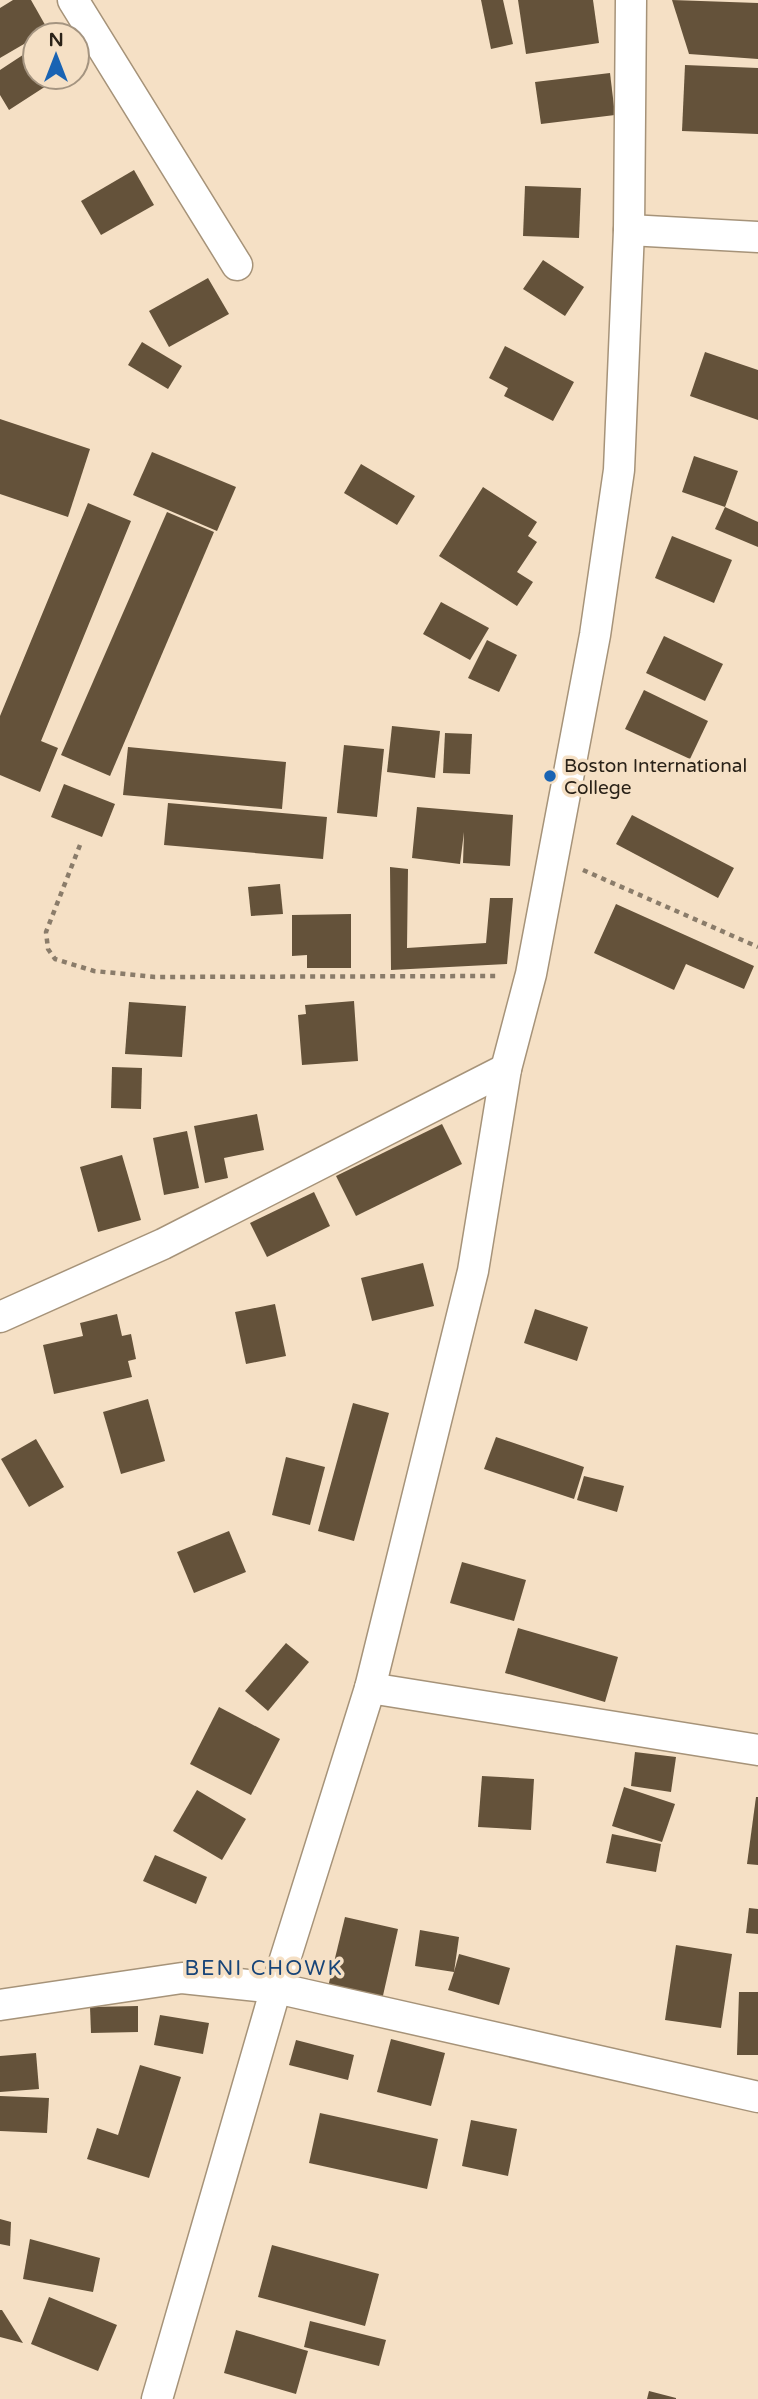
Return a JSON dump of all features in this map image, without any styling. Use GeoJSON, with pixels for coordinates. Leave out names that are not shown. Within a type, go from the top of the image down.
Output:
{"type":"FeatureCollection","features":[{"type":"Feature","properties":{"kind":"street"},"geometry":{"type":"LineString","coordinates":[[73,0],[237,265]]}},
{"type":"Feature","properties":{"kind":"street"},"geometry":{"type":"LineString","coordinates":[[157,2399],[276,1988],[370,1688],[473,1271],[506,1069],[531,974],[595,635],[619,470],[629,230],[631,0]]}},
{"type":"Feature","properties":{"kind":"street"},"geometry":{"type":"LineString","coordinates":[[629,230],[758,237]]}},
{"type":"Feature","properties":{"kind":"street"},"geometry":{"type":"LineString","coordinates":[[0,1317],[163,1244],[506,1069]]}},
{"type":"Feature","properties":{"kind":"street"},"geometry":{"type":"LineString","coordinates":[[370,1688],[758,1750]]}},
{"type":"Feature","properties":{"kind":"street"},"geometry":{"type":"LineString","coordinates":[[0,2005],[181,1978],[276,1988],[758,2097]]}},
{"type":"Feature","properties":{"kind":"path"},"geometry":{"type":"LineString","coordinates":[[80,845],[46,932],[48,949],[55,959],[94,971],[169,977],[417,978],[531,974]]}},
{"type":"Feature","properties":{"kind":"path"},"geometry":{"type":"LineString","coordinates":[[554,858],[758,947]]}},
{"type":"Feature","properties":{"kind":"building"},"geometry":{"type":"Polygon","coordinates":[[[13,0],[31,0],[43,21],[21,21],[21,46],[0,58],[0,8],[13,0]]]}},
{"type":"Feature","properties":{"kind":"building"},"geometry":{"type":"Polygon","coordinates":[[[481,0],[503,0],[513,44],[491,49],[481,0]]]}},
{"type":"Feature","properties":{"kind":"building"},"geometry":{"type":"Polygon","coordinates":[[[518,0],[593,0],[599,43],[526,54],[518,0]]]}},
{"type":"Feature","properties":{"kind":"building"},"geometry":{"type":"Polygon","coordinates":[[[672,0],[758,3],[758,59],[689,54],[672,0]]]}},
{"type":"Feature","properties":{"kind":"building"},"geometry":{"type":"Polygon","coordinates":[[[21,56],[21,91],[38,91],[9,110],[0,95],[0,70],[21,56]]]}},
{"type":"Feature","properties":{"kind":"building"},"geometry":{"type":"Polygon","coordinates":[[[685,65],[758,68],[758,134],[682,131],[685,65]]]}},
{"type":"Feature","properties":{"kind":"building"},"geometry":{"type":"Polygon","coordinates":[[[610,73],[615,115],[541,124],[535,82],[610,73]]]}},
{"type":"Feature","properties":{"kind":"building"},"geometry":{"type":"Polygon","coordinates":[[[134,170],[154,205],[101,235],[81,201],[134,170]]]}},
{"type":"Feature","properties":{"kind":"building"},"geometry":{"type":"Polygon","coordinates":[[[525,186],[581,188],[579,238],[523,236],[525,186]]]}},
{"type":"Feature","properties":{"kind":"building"},"geometry":{"type":"Polygon","coordinates":[[[543,260],[584,287],[565,316],[523,289],[543,260]]]}},
{"type":"Feature","properties":{"kind":"building"},"geometry":{"type":"Polygon","coordinates":[[[208,278],[229,314],[169,347],[149,311],[208,278]]]}},
{"type":"Feature","properties":{"kind":"building"},"geometry":{"type":"Polygon","coordinates":[[[142,342],[182,366],[168,389],[128,365],[142,342]]]}},
{"type":"Feature","properties":{"kind":"building"},"geometry":{"type":"Polygon","coordinates":[[[505,346],[574,382],[553,421],[504,396],[508,388],[489,378],[505,346]]]}},
{"type":"Feature","properties":{"kind":"building"},"geometry":{"type":"Polygon","coordinates":[[[705,352],[758,370],[758,420],[690,396],[705,352]]]}},
{"type":"Feature","properties":{"kind":"building"},"geometry":{"type":"Polygon","coordinates":[[[0,419],[90,449],[68,517],[0,494],[0,419]]]}},
{"type":"Feature","properties":{"kind":"building"},"geometry":{"type":"Polygon","coordinates":[[[152,452],[236,487],[217,531],[133,495],[152,452]]]}},
{"type":"Feature","properties":{"kind":"building"},"geometry":{"type":"Polygon","coordinates":[[[694,456],[738,471],[725,507],[682,492],[694,456]]]}},
{"type":"Feature","properties":{"kind":"building"},"geometry":{"type":"Polygon","coordinates":[[[361,464],[415,496],[397,525],[344,493],[361,464]]]}},
{"type":"Feature","properties":{"kind":"building"},"geometry":{"type":"Polygon","coordinates":[[[483,487],[537,522],[528,536],[537,542],[517,572],[533,582],[517,606],[439,556],[483,487]]]}},
{"type":"Feature","properties":{"kind":"building"},"geometry":{"type":"Polygon","coordinates":[[[88,503],[131,521],[41,741],[58,748],[40,792],[0,775],[0,716],[88,503]]]}},
{"type":"Feature","properties":{"kind":"building"},"geometry":{"type":"Polygon","coordinates":[[[725,507],[758,522],[758,547],[715,529],[725,507]]]}},
{"type":"Feature","properties":{"kind":"building"},"geometry":{"type":"Polygon","coordinates":[[[167,512],[214,532],[110,776],[61,755],[167,512]]]}},
{"type":"Feature","properties":{"kind":"building"},"geometry":{"type":"Polygon","coordinates":[[[672,536],[732,560],[714,603],[655,578],[672,536]]]}},
{"type":"Feature","properties":{"kind":"building"},"geometry":{"type":"Polygon","coordinates":[[[441,602],[489,628],[470,660],[423,634],[441,602]]]}},
{"type":"Feature","properties":{"kind":"building"},"geometry":{"type":"Polygon","coordinates":[[[664,636],[723,664],[705,701],[646,673],[664,636]]]}},
{"type":"Feature","properties":{"kind":"building"},"geometry":{"type":"Polygon","coordinates":[[[487,640],[517,655],[499,692],[468,678],[487,640]]]}},
{"type":"Feature","properties":{"kind":"building"},"geometry":{"type":"Polygon","coordinates":[[[644,690],[708,721],[690,759],[625,729],[644,690]]]}},
{"type":"Feature","properties":{"kind":"building"},"geometry":{"type":"Polygon","coordinates":[[[392,726],[440,731],[435,778],[387,772],[392,726]]]}},
{"type":"Feature","properties":{"kind":"building"},"geometry":{"type":"Polygon","coordinates":[[[445,733],[472,734],[470,774],[443,773],[445,733]]]}},
{"type":"Feature","properties":{"kind":"building"},"geometry":{"type":"Polygon","coordinates":[[[344,745],[384,749],[377,817],[337,813],[344,745]]]}},
{"type":"Feature","properties":{"kind":"building"},"geometry":{"type":"Polygon","coordinates":[[[128,747],[286,762],[282,809],[123,795],[128,747]]]}},
{"type":"Feature","properties":{"kind":"building"},"geometry":{"type":"Polygon","coordinates":[[[64,784],[115,804],[102,837],[51,817],[64,784]]]}},
{"type":"Feature","properties":{"kind":"building"},"geometry":{"type":"Polygon","coordinates":[[[168,803],[327,817],[323,859],[164,845],[168,803]]]}},
{"type":"Feature","properties":{"kind":"building"},"geometry":{"type":"Polygon","coordinates":[[[417,807],[513,815],[510,866],[463,863],[464,832],[460,864],[412,858],[417,807]]]}},
{"type":"Feature","properties":{"kind":"building"},"geometry":{"type":"Polygon","coordinates":[[[632,815],[734,868],[718,898],[616,844],[632,815]]]}},
{"type":"Feature","properties":{"kind":"building"},"geometry":{"type":"Polygon","coordinates":[[[390,867],[408,869],[407,948],[486,943],[490,898],[513,898],[507,964],[391,970],[390,867]]]}},
{"type":"Feature","properties":{"kind":"building"},"geometry":{"type":"Polygon","coordinates":[[[280,884],[283,914],[251,916],[248,887],[280,884]]]}},
{"type":"Feature","properties":{"kind":"building"},"geometry":{"type":"Polygon","coordinates":[[[616,904],[754,966],[744,989],[686,964],[674,990],[594,953],[616,904]]]}},
{"type":"Feature","properties":{"kind":"building"},"geometry":{"type":"Polygon","coordinates":[[[351,914],[351,968],[307,968],[307,955],[292,956],[292,915],[351,914]]]}},
{"type":"Feature","properties":{"kind":"building"},"geometry":{"type":"Polygon","coordinates":[[[354,1001],[358,1061],[302,1065],[298,1015],[306,1014],[305,1005],[354,1001]]]}},
{"type":"Feature","properties":{"kind":"building"},"geometry":{"type":"Polygon","coordinates":[[[129,1002],[186,1006],[182,1057],[125,1054],[129,1002]]]}},
{"type":"Feature","properties":{"kind":"building"},"geometry":{"type":"Polygon","coordinates":[[[112,1067],[142,1068],[141,1109],[111,1108],[112,1067]]]}},
{"type":"Feature","properties":{"kind":"building"},"geometry":{"type":"Polygon","coordinates":[[[257,1114],[264,1150],[224,1158],[228,1178],[205,1183],[194,1126],[257,1114]]]}},
{"type":"Feature","properties":{"kind":"building"},"geometry":{"type":"Polygon","coordinates":[[[442,1124],[462,1164],[356,1216],[336,1176],[442,1124]]]}},
{"type":"Feature","properties":{"kind":"building"},"geometry":{"type":"Polygon","coordinates":[[[187,1131],[199,1188],[164,1195],[153,1138],[187,1131]]]}},
{"type":"Feature","properties":{"kind":"building"},"geometry":{"type":"Polygon","coordinates":[[[122,1155],[141,1220],[98,1232],[80,1167],[122,1155]]]}},
{"type":"Feature","properties":{"kind":"building"},"geometry":{"type":"Polygon","coordinates":[[[314,1192],[330,1226],[267,1257],[250,1223],[314,1192]]]}},
{"type":"Feature","properties":{"kind":"building"},"geometry":{"type":"Polygon","coordinates":[[[423,1263],[434,1306],[372,1321],[361,1278],[423,1263]]]}},
{"type":"Feature","properties":{"kind":"building"},"geometry":{"type":"Polygon","coordinates":[[[275,1304],[286,1356],[246,1364],[235,1312],[275,1304]]]}},
{"type":"Feature","properties":{"kind":"building"},"geometry":{"type":"Polygon","coordinates":[[[535,1309],[588,1327],[577,1361],[524,1343],[535,1309]]]}},
{"type":"Feature","properties":{"kind":"building"},"geometry":{"type":"Polygon","coordinates":[[[117,1314],[122,1336],[131,1334],[136,1359],[128,1361],[132,1377],[54,1394],[43,1345],[83,1336],[80,1323],[117,1314]]]}},
{"type":"Feature","properties":{"kind":"building"},"geometry":{"type":"Polygon","coordinates":[[[148,1399],[165,1461],[121,1474],[103,1412],[148,1399]]]}},
{"type":"Feature","properties":{"kind":"building"},"geometry":{"type":"Polygon","coordinates":[[[353,1403],[389,1413],[354,1541],[318,1531],[353,1403]]]}},
{"type":"Feature","properties":{"kind":"building"},"geometry":{"type":"Polygon","coordinates":[[[496,1437],[584,1467],[574,1499],[484,1469],[496,1437]]]}},
{"type":"Feature","properties":{"kind":"building"},"geometry":{"type":"Polygon","coordinates":[[[36,1439],[64,1487],[29,1507],[1,1459],[36,1439]]]}},
{"type":"Feature","properties":{"kind":"building"},"geometry":{"type":"Polygon","coordinates":[[[286,1457],[325,1467],[310,1525],[272,1515],[286,1457]]]}},
{"type":"Feature","properties":{"kind":"building"},"geometry":{"type":"Polygon","coordinates":[[[584,1476],[624,1486],[617,1512],[577,1500],[584,1476]]]}},
{"type":"Feature","properties":{"kind":"building"},"geometry":{"type":"Polygon","coordinates":[[[229,1531],[246,1572],[194,1593],[177,1552],[229,1531]]]}},
{"type":"Feature","properties":{"kind":"building"},"geometry":{"type":"Polygon","coordinates":[[[462,1562],[526,1580],[514,1621],[450,1603],[462,1562]]]}},
{"type":"Feature","properties":{"kind":"building"},"geometry":{"type":"Polygon","coordinates":[[[518,1628],[618,1657],[605,1702],[505,1673],[518,1628]]]}},
{"type":"Feature","properties":{"kind":"building"},"geometry":{"type":"Polygon","coordinates":[[[286,1643],[309,1662],[268,1711],[245,1691],[286,1643]]]}},
{"type":"Feature","properties":{"kind":"building"},"geometry":{"type":"Polygon","coordinates":[[[219,1707],[280,1739],[251,1795],[190,1764],[219,1707]]]}},
{"type":"Feature","properties":{"kind":"building"},"geometry":{"type":"Polygon","coordinates":[[[635,1752],[676,1757],[671,1792],[631,1786],[635,1752]]]}},
{"type":"Feature","properties":{"kind":"building"},"geometry":{"type":"Polygon","coordinates":[[[482,1776],[534,1779],[531,1830],[478,1827],[482,1776]]]}},
{"type":"Feature","properties":{"kind":"building"},"geometry":{"type":"Polygon","coordinates":[[[624,1787],[675,1804],[662,1842],[612,1826],[624,1787]]]}},
{"type":"Feature","properties":{"kind":"building"},"geometry":{"type":"Polygon","coordinates":[[[197,1790],[246,1819],[222,1860],[173,1831],[197,1790]]]}},
{"type":"Feature","properties":{"kind":"building"},"geometry":{"type":"Polygon","coordinates":[[[758,1797],[758,1865],[747,1864],[758,1797]]]}},
{"type":"Feature","properties":{"kind":"building"},"geometry":{"type":"Polygon","coordinates":[[[612,1834],[661,1844],[656,1872],[606,1863],[612,1834]]]}},
{"type":"Feature","properties":{"kind":"building"},"geometry":{"type":"Polygon","coordinates":[[[155,1855],[207,1877],[196,1904],[143,1881],[155,1855]]]}},
{"type":"Feature","properties":{"kind":"building"},"geometry":{"type":"Polygon","coordinates":[[[749,1908],[758,1909],[758,1934],[746,1933],[749,1908]]]}},
{"type":"Feature","properties":{"kind":"building"},"geometry":{"type":"Polygon","coordinates":[[[345,1917],[398,1929],[382,2000],[328,1987],[345,1917]]]}},
{"type":"Feature","properties":{"kind":"building"},"geometry":{"type":"Polygon","coordinates":[[[420,1930],[459,1937],[454,1972],[415,1966],[420,1930]]]}},
{"type":"Feature","properties":{"kind":"building"},"geometry":{"type":"Polygon","coordinates":[[[676,1945],[732,1954],[721,2028],[665,2020],[676,1945]]]}},
{"type":"Feature","properties":{"kind":"building"},"geometry":{"type":"Polygon","coordinates":[[[459,1954],[510,1968],[499,2005],[448,1990],[459,1954]]]}},
{"type":"Feature","properties":{"kind":"building"},"geometry":{"type":"Polygon","coordinates":[[[739,1992],[758,1992],[758,2055],[737,2055],[739,1992]]]}},
{"type":"Feature","properties":{"kind":"building"},"geometry":{"type":"Polygon","coordinates":[[[138,2006],[138,2032],[91,2033],[90,2007],[138,2006]]]}},
{"type":"Feature","properties":{"kind":"building"},"geometry":{"type":"Polygon","coordinates":[[[160,2015],[209,2023],[203,2054],[154,2045],[160,2015]]]}},
{"type":"Feature","properties":{"kind":"building"},"geometry":{"type":"Polygon","coordinates":[[[391,2039],[445,2053],[431,2106],[377,2092],[391,2039]]]}},
{"type":"Feature","properties":{"kind":"building"},"geometry":{"type":"Polygon","coordinates":[[[296,2040],[354,2055],[348,2080],[289,2065],[296,2040]]]}},
{"type":"Feature","properties":{"kind":"building"},"geometry":{"type":"Polygon","coordinates":[[[36,2053],[39,2089],[0,2092],[0,2056],[36,2053]]]}},
{"type":"Feature","properties":{"kind":"building"},"geometry":{"type":"Polygon","coordinates":[[[140,2065],[181,2077],[149,2178],[87,2159],[97,2128],[118,2135],[140,2065]]]}},
{"type":"Feature","properties":{"kind":"building"},"geometry":{"type":"Polygon","coordinates":[[[0,2096],[49,2098],[47,2133],[0,2131],[0,2096]]]}},
{"type":"Feature","properties":{"kind":"building"},"geometry":{"type":"Polygon","coordinates":[[[320,2113],[438,2139],[427,2189],[309,2163],[320,2113]]]}},
{"type":"Feature","properties":{"kind":"building"},"geometry":{"type":"Polygon","coordinates":[[[471,2120],[517,2129],[508,2176],[462,2166],[471,2120]]]}},
{"type":"Feature","properties":{"kind":"building"},"geometry":{"type":"Polygon","coordinates":[[[0,2219],[11,2222],[10,2246],[0,2244],[0,2219]]]}},
{"type":"Feature","properties":{"kind":"building"},"geometry":{"type":"Polygon","coordinates":[[[30,2239],[100,2258],[93,2292],[23,2279],[30,2239]]]}},
{"type":"Feature","properties":{"kind":"building"},"geometry":{"type":"Polygon","coordinates":[[[272,2245],[379,2274],[365,2326],[258,2297],[272,2245]]]}},
{"type":"Feature","properties":{"kind":"building"},"geometry":{"type":"Polygon","coordinates":[[[49,2297],[117,2325],[98,2371],[31,2344],[49,2297]]]}},
{"type":"Feature","properties":{"kind":"building"},"geometry":{"type":"Polygon","coordinates":[[[2,2310],[23,2343],[0,2337],[2,2310]]]}},
{"type":"Feature","properties":{"kind":"building"},"geometry":{"type":"Polygon","coordinates":[[[310,2321],[386,2340],[379,2366],[304,2347],[310,2321]]]}},
{"type":"Feature","properties":{"kind":"building"},"geometry":{"type":"Polygon","coordinates":[[[236,2330],[308,2351],[296,2394],[224,2373],[236,2330]]]}},
{"type":"Feature","properties":{"kind":"building"},"geometry":{"type":"Polygon","coordinates":[[[649,2391],[676,2398],[676,2399],[647,2399],[649,2391]]]}},
{"type":"Feature","properties":{"kind":"place","name":"Boston International College"},"geometry":{"type":"Point","coordinates":[550,776]}},
{"type":"Feature","properties":{"kind":"district","name":"BENI CHOWK"},"geometry":{"type":"Point","coordinates":[264,1968]}}]}
